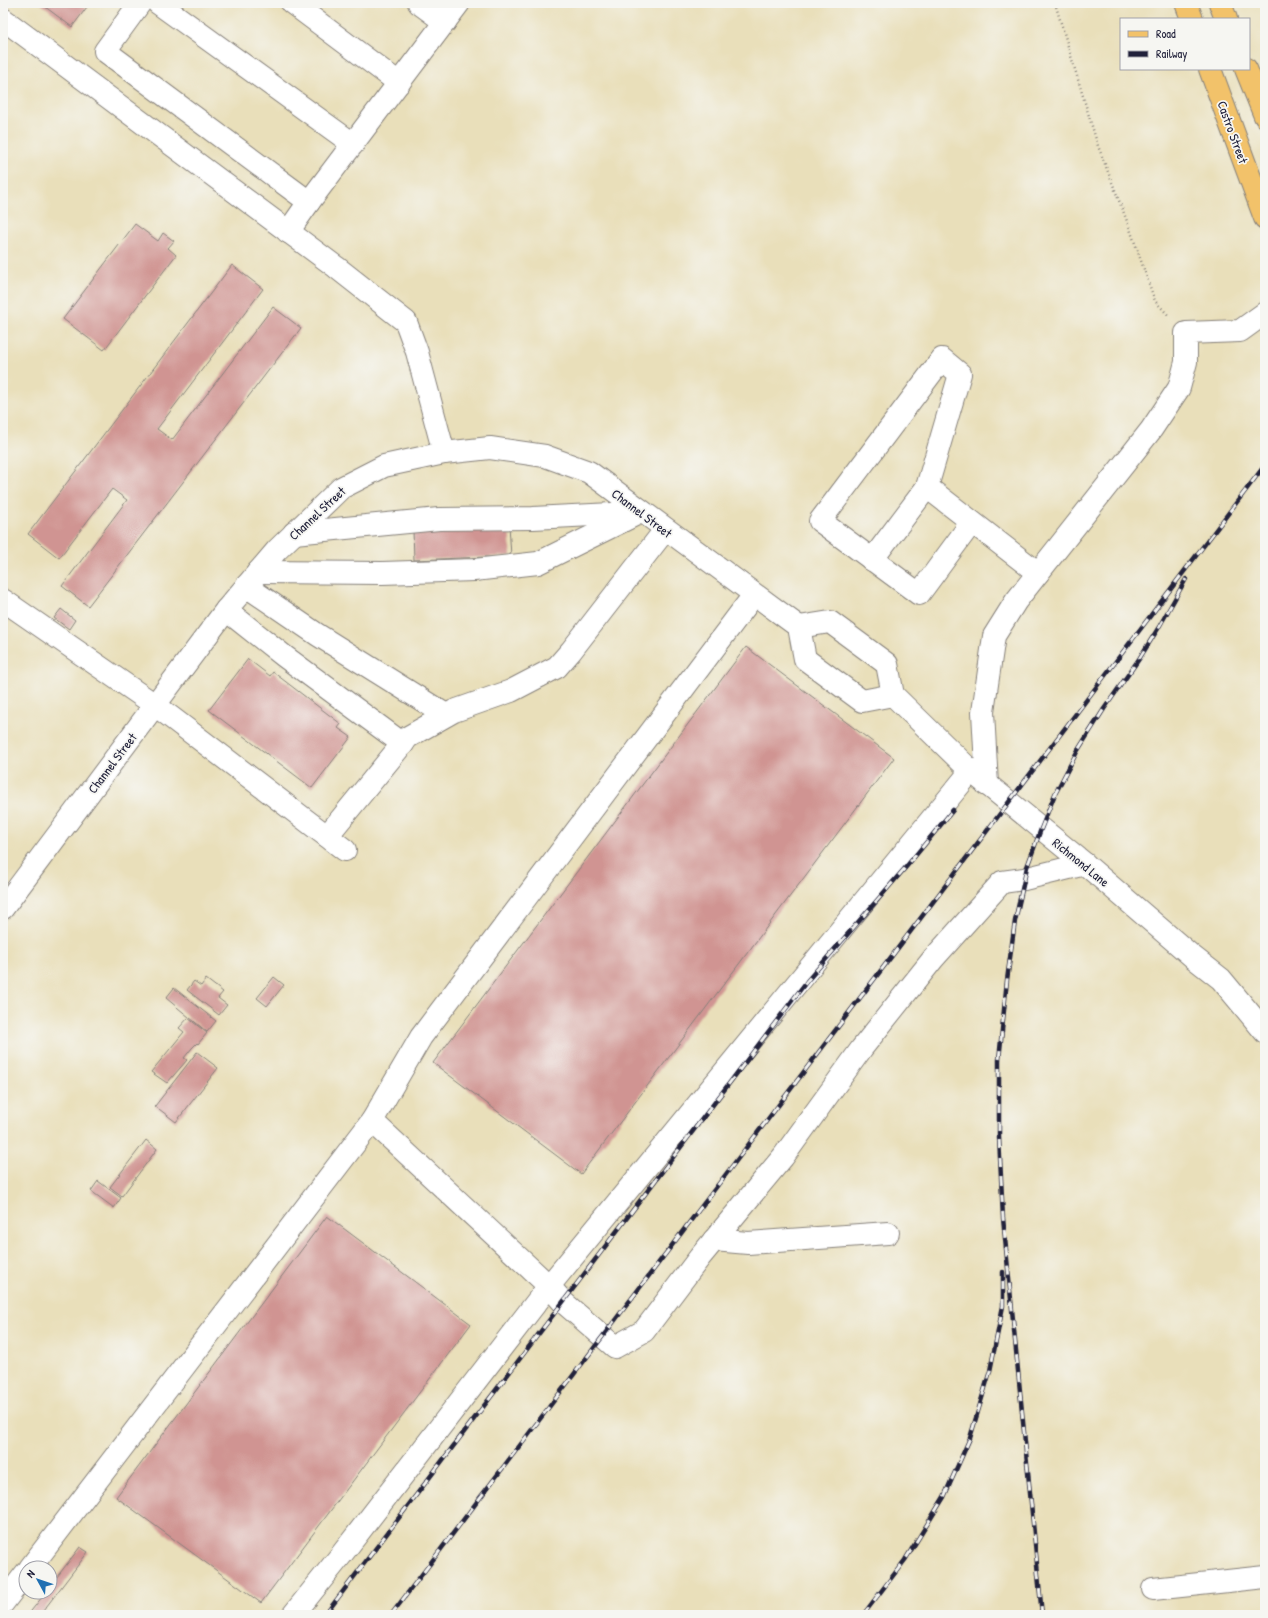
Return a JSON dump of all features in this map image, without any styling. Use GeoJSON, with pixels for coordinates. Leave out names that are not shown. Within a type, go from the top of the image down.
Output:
{"type":"FeatureCollection","features":[{"type":"Feature","properties":{"kind":"main road"},"geometry":{"type":"LineString","coordinates":[[1186,3],[1192,18]]}},
{"type":"Feature","properties":{"kind":"main road"},"geometry":{"type":"LineString","coordinates":[[1220,3],[1226,18]]}},
{"type":"Feature","properties":{"kind":"main road","name":"Castro Street"},"geometry":{"type":"LineString","coordinates":[[1210,70],[1265,218]]}},
{"type":"Feature","properties":{"kind":"main road"},"geometry":{"type":"LineString","coordinates":[[1246,70],[1265,116]]}},
{"type":"Feature","properties":{"kind":"street"},"geometry":{"type":"LineString","coordinates":[[140,3],[105,51],[309,202]]}},
{"type":"Feature","properties":{"kind":"street"},"geometry":{"type":"LineString","coordinates":[[158,3],[353,144]]}},
{"type":"Feature","properties":{"kind":"street"},"geometry":{"type":"LineString","coordinates":[[292,3],[399,83]]}},
{"type":"Feature","properties":{"kind":"street"},"geometry":{"type":"LineString","coordinates":[[419,3],[445,22]]}},
{"type":"Feature","properties":{"kind":"street"},"geometry":{"type":"LineString","coordinates":[[288,232],[458,3]]}},
{"type":"Feature","properties":{"kind":"street"},"geometry":{"type":"LineString","coordinates":[[3,19],[406,322],[417,352],[444,453]]}},
{"type":"Feature","properties":{"kind":"street"},"geometry":{"type":"LineString","coordinates":[[987,785],[983,712],[994,636],[1016,601],[1151,430],[1179,388],[1186,362],[1186,333],[1240,332],[1265,313]]}},
{"type":"Feature","properties":{"kind":"street"},"geometry":{"type":"LineString","coordinates":[[872,560],[927,487],[960,374],[942,359],[820,521],[872,560],[919,594],[972,522]]}},
{"type":"Feature","properties":{"kind":"street","name":"Channel Street"},"geometry":{"type":"LineString","coordinates":[[3,908],[226,610],[252,579],[277,550],[341,488],[384,466],[444,453],[490,448],[544,456],[589,472],[665,530],[799,627]]}},
{"type":"Feature","properties":{"kind":"street"},"geometry":{"type":"LineString","coordinates":[[927,487],[1038,573]]}},
{"type":"Feature","properties":{"kind":"street"},"geometry":{"type":"LineString","coordinates":[[294,533],[439,519],[533,518],[641,512]]}},
{"type":"Feature","properties":{"kind":"street"},"geometry":{"type":"LineString","coordinates":[[252,579],[474,570],[538,563],[641,512]]}},
{"type":"Feature","properties":{"kind":"street"},"geometry":{"type":"LineString","coordinates":[[327,836],[408,737],[454,711],[511,691],[557,667],[665,530]]}},
{"type":"Feature","properties":{"kind":"street"},"geometry":{"type":"LineString","coordinates":[[252,579],[318,635],[446,715]]}},
{"type":"Feature","properties":{"kind":"street"},"geometry":{"type":"LineString","coordinates":[[36,1560],[372,1121],[421,1037],[754,595]]}},
{"type":"Feature","properties":{"kind":"street"},"geometry":{"type":"LineString","coordinates":[[3,600],[155,705],[345,850]]}},
{"type":"Feature","properties":{"kind":"street"},"geometry":{"type":"LineString","coordinates":[[226,610],[284,656],[403,744]]}},
{"type":"Feature","properties":{"kind":"street"},"geometry":{"type":"LineString","coordinates":[[830,622],[887,664],[893,695],[862,701],[805,659],[799,627],[830,622]]}},
{"type":"Feature","properties":{"kind":"street","name":"Richmond Lane"},"geometry":{"type":"LineString","coordinates":[[893,695],[987,785],[1085,864],[1193,957],[1221,979],[1265,1032]]}},
{"type":"Feature","properties":{"kind":"street"},"geometry":{"type":"LineString","coordinates":[[293,1615],[549,1286],[971,771]]}},
{"type":"Feature","properties":{"kind":"street"},"geometry":{"type":"LineString","coordinates":[[372,1121],[549,1286],[563,1302],[615,1347],[644,1332],[714,1240],[783,1157],[871,1036],[933,959],[1002,882],[1024,879],[1085,864]]}},
{"type":"Feature","properties":{"kind":"street"},"geometry":{"type":"LineString","coordinates":[[714,1240],[748,1243],[888,1232]]}},
{"type":"Feature","properties":{"kind":"street"},"geometry":{"type":"LineString","coordinates":[[1154,1589],[1265,1577]]}},
{"type":"Feature","properties":{"kind":"street"},"geometry":{"type":"LineString","coordinates":[[3,1604],[18,1584]]}},
{"type":"Feature","properties":{"kind":"path"},"geometry":{"type":"LineString","coordinates":[[1055,3],[1066,45],[1098,146],[1130,229],[1154,301],[1186,333]]}},
{"type":"Feature","properties":{"kind":"building"},"geometry":{"type":"Polygon","coordinates":[[[40,3],[90,3],[72,27],[40,3]]]}},
{"type":"Feature","properties":{"kind":"building"},"geometry":{"type":"Polygon","coordinates":[[[135,224],[158,241],[163,233],[174,241],[168,248],[176,255],[104,350],[63,319],[135,224]]]}},
{"type":"Feature","properties":{"kind":"building"},"geometry":{"type":"Polygon","coordinates":[[[232,265],[263,289],[157,429],[172,440],[273,307],[301,328],[88,606],[62,586],[127,500],[112,489],[59,558],[28,534],[232,265]]]}},
{"type":"Feature","properties":{"kind":"building"},"geometry":{"type":"Polygon","coordinates":[[[509,525],[511,556],[414,560],[413,529],[509,525]]]}},
{"type":"Feature","properties":{"kind":"building"},"geometry":{"type":"Polygon","coordinates":[[[61,609],[75,620],[69,629],[54,618],[61,609]]]}},
{"type":"Feature","properties":{"kind":"building"},"geometry":{"type":"Polygon","coordinates":[[[746,647],[894,758],[581,1174],[433,1063],[746,647]]]}},
{"type":"Feature","properties":{"kind":"building"},"geometry":{"type":"Polygon","coordinates":[[[248,659],[270,676],[273,672],[341,724],[338,728],[351,737],[312,788],[209,710],[248,659]]]}},
{"type":"Feature","properties":{"kind":"building"},"geometry":{"type":"Polygon","coordinates":[[[274,977],[284,985],[267,1006],[257,998],[274,977]]]}},
{"type":"Feature","properties":{"kind":"building"},"geometry":{"type":"Polygon","coordinates":[[[206,979],[223,992],[218,998],[227,1005],[219,1015],[187,990],[194,981],[201,986],[206,979]]]}},
{"type":"Feature","properties":{"kind":"building"},"geometry":{"type":"Polygon","coordinates":[[[174,988],[216,1021],[207,1032],[166,998],[174,988]]]}},
{"type":"Feature","properties":{"kind":"building"},"geometry":{"type":"Polygon","coordinates":[[[188,1018],[207,1033],[184,1058],[187,1060],[167,1083],[151,1072],[184,1032],[179,1028],[188,1018]]]}},
{"type":"Feature","properties":{"kind":"building"},"geometry":{"type":"Polygon","coordinates":[[[197,1052],[218,1068],[176,1122],[155,1106],[197,1052]]]}},
{"type":"Feature","properties":{"kind":"building"},"geometry":{"type":"Polygon","coordinates":[[[146,1140],[157,1149],[122,1196],[110,1187],[146,1140]]]}},
{"type":"Feature","properties":{"kind":"building"},"geometry":{"type":"Polygon","coordinates":[[[98,1181],[121,1198],[114,1208],[91,1191],[98,1181]]]}},
{"type":"Feature","properties":{"kind":"building"},"geometry":{"type":"Polygon","coordinates":[[[327,1216],[471,1324],[261,1603],[116,1497],[327,1216]]]}},
{"type":"Feature","properties":{"kind":"building"},"geometry":{"type":"Polygon","coordinates":[[[80,1547],[88,1552],[58,1591],[58,1576],[80,1547]]]}},
{"type":"Feature","properties":{"kind":"building"},"geometry":{"type":"Polygon","coordinates":[[[40,1600],[51,1600],[40,1615],[28,1615],[40,1600]]]}},
{"type":"Feature","properties":{"kind":"railway"},"geometry":{"type":"LineString","coordinates":[[391,1615],[1265,465]]}},
{"type":"Feature","properties":{"kind":"railway"},"geometry":{"type":"LineString","coordinates":[[1042,1615],[1003,1218],[999,1137],[999,1060],[1007,980],[1015,921],[1027,867],[1055,794],[1078,750],[1104,709],[1139,659],[1186,579]]}},
{"type":"Feature","properties":{"kind":"railway"},"geometry":{"type":"LineString","coordinates":[[325,1615],[807,981],[906,867],[953,810]]}},
{"type":"Feature","properties":{"kind":"railway"},"geometry":{"type":"LineString","coordinates":[[863,1615],[905,1560],[944,1497],[970,1438],[990,1371],[1003,1306],[1003,1272]]}}]}
